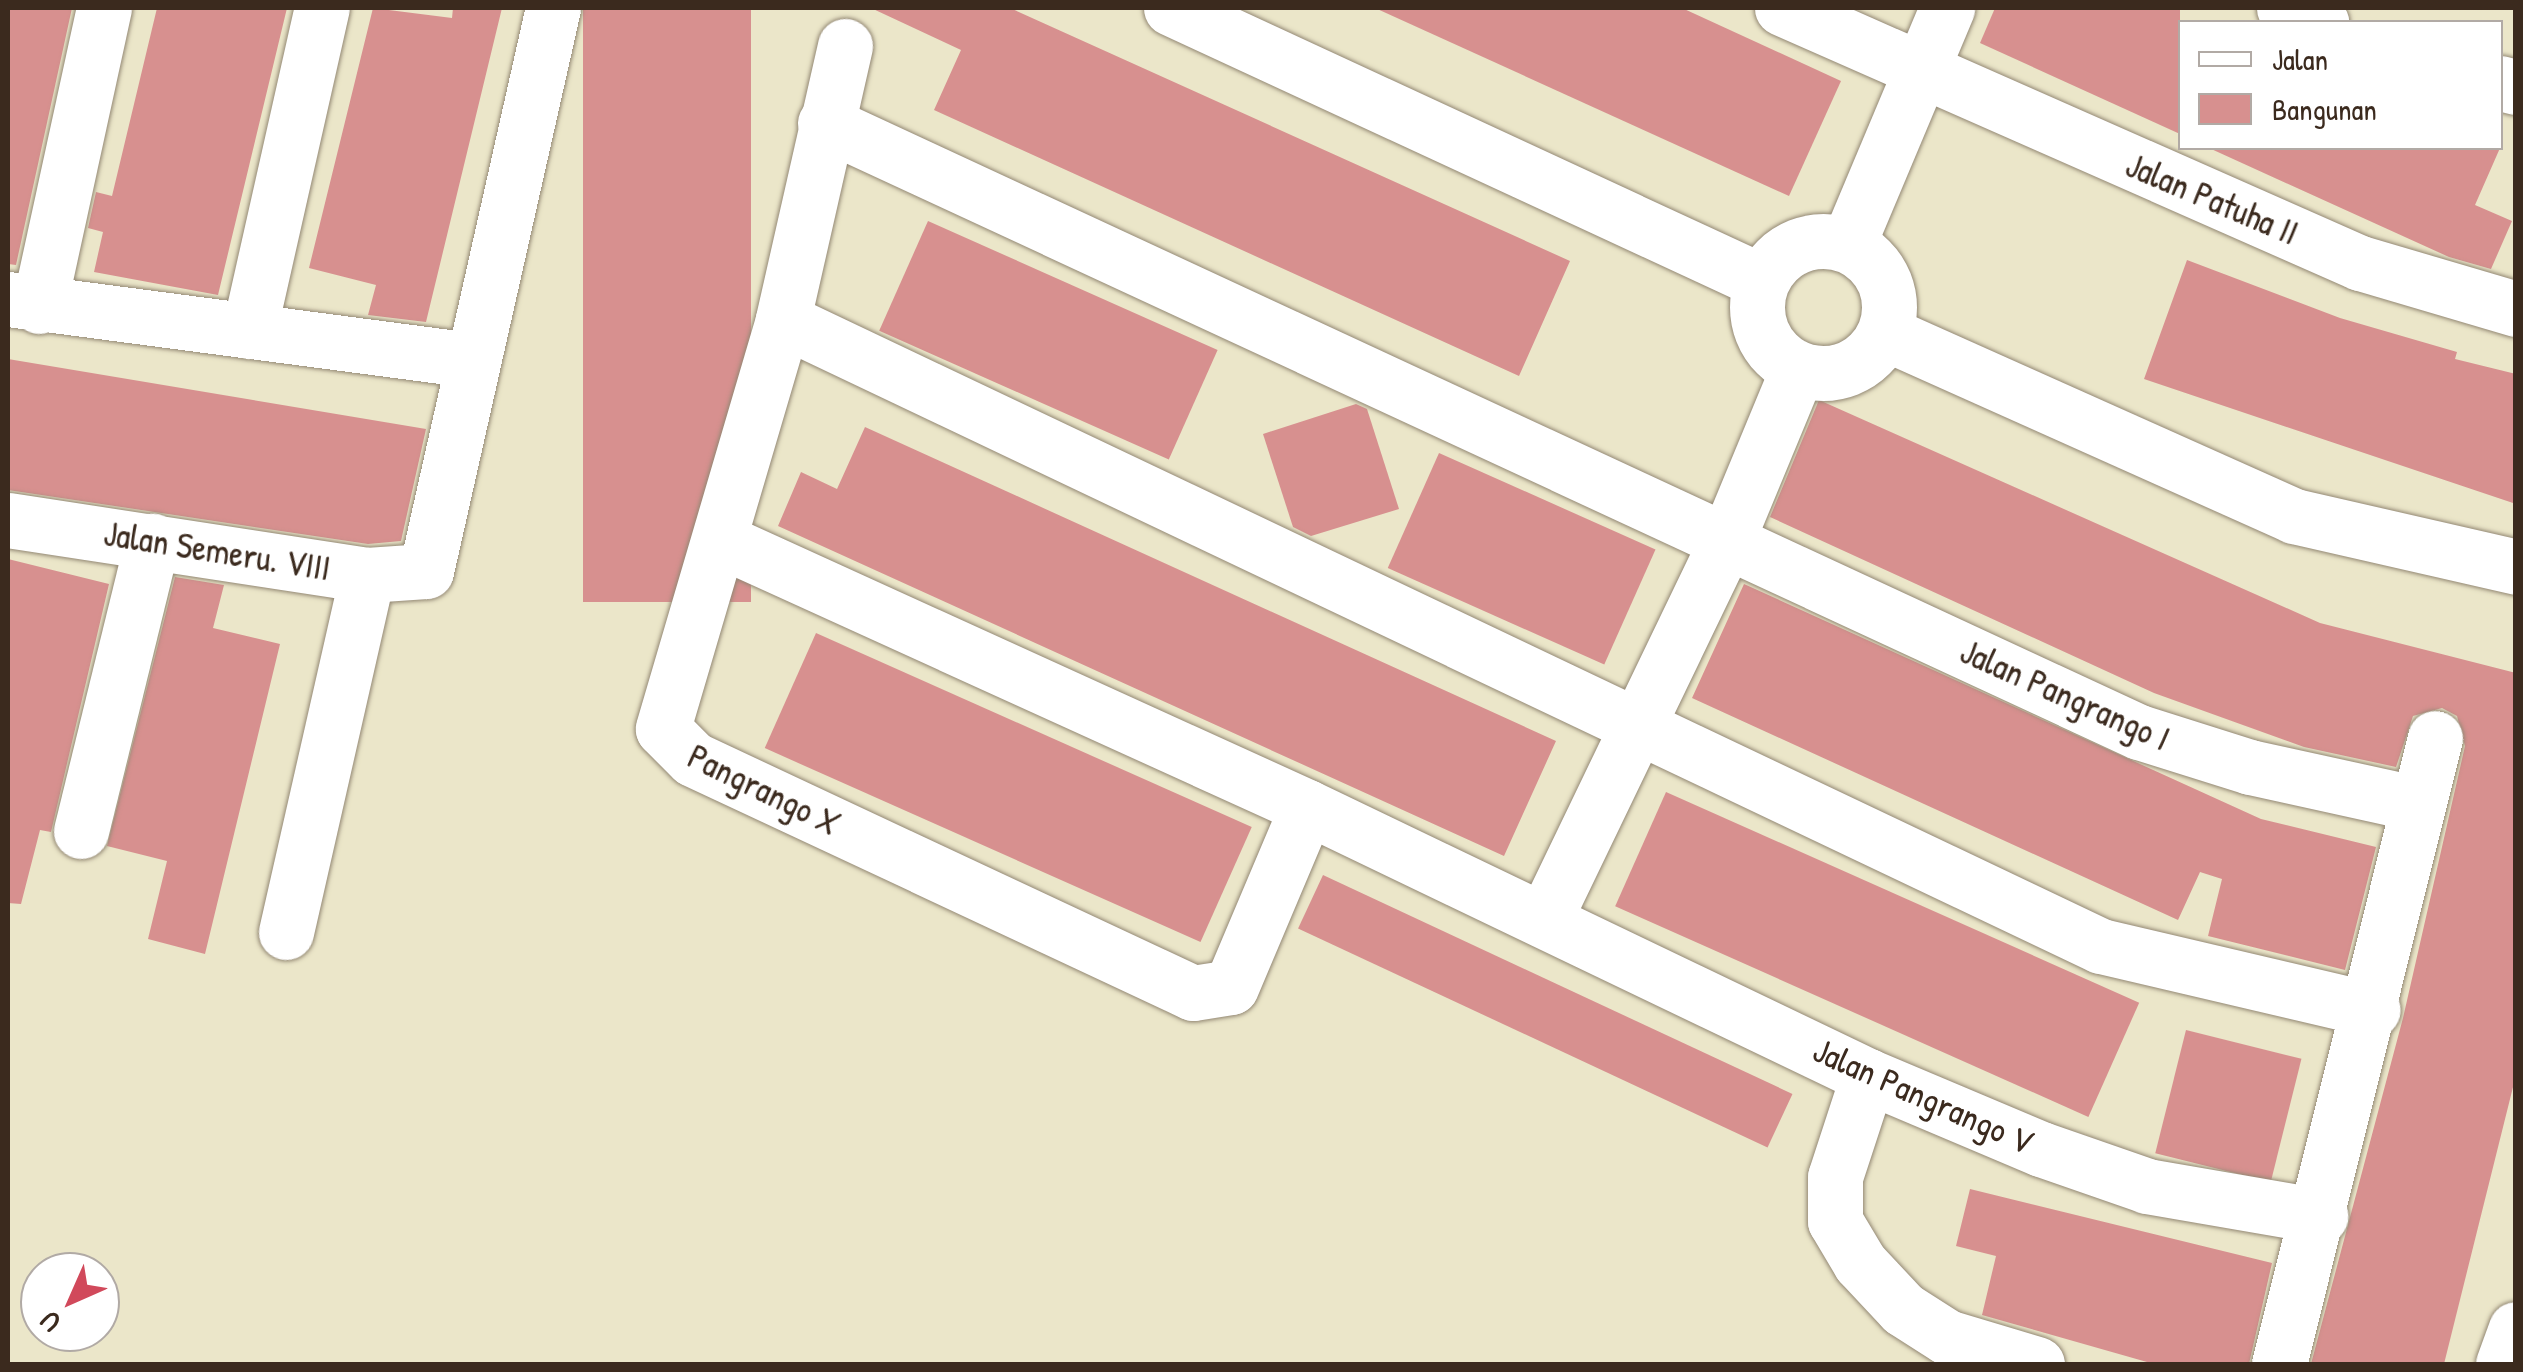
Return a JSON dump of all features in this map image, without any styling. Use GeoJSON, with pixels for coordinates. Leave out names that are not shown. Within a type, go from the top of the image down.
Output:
{"type":"FeatureCollection","features":[{"type":"Feature","properties":{"kind":"street"},"geometry":{"type":"LineString","coordinates":[[104,8],[23,303],[472,360],[544,10]]}},
{"type":"Feature","properties":{"kind":"street"},"geometry":{"type":"LineString","coordinates":[[249,331],[322,8]]}},
{"type":"Feature","properties":{"kind":"street"},"geometry":{"type":"LineString","coordinates":[[1171,8],[1761,281]]}},
{"type":"Feature","properties":{"kind":"street","name":"Jalan Patuha II"},"geometry":{"type":"LineString","coordinates":[[1782,8],[1915,71],[2360,263],[2516,309]]}},
{"type":"Feature","properties":{"kind":"street"},"geometry":{"type":"LineString","coordinates":[[1848,244],[1915,71],[1947,8]]}},
{"type":"Feature","properties":{"kind":"street"},"geometry":{"type":"LineString","coordinates":[[2284,8],[2316,20]]}},
{"type":"Feature","properties":{"kind":"street","name":"Pangrango X"},"geometry":{"type":"LineString","coordinates":[[845,46],[824,124],[783,320],[720,540],[665,708],[663,728],[674,745],[1193,994],[1231,987],[1307,807]]}},
{"type":"Feature","properties":{"kind":"street","name":"Jalan Pangrango I"},"geometry":{"type":"LineString","coordinates":[[824,124],[2139,732],[2250,768],[2418,804]]}},
{"type":"Feature","properties":{"kind":"street"},"geometry":{"type":"LineString","coordinates":[[1814,240],[1848,244],[1876,266],[1890,297],[1886,333],[1864,360],[1832,374],[1798,369],[1770,348],[1756,316],[1761,281],[1782,253],[1798,246],[1814,240]]}},
{"type":"Feature","properties":{"kind":"street"},"geometry":{"type":"LineString","coordinates":[[783,320],[2100,946],[2372,1010]]}},
{"type":"Feature","properties":{"kind":"street"},"geometry":{"type":"LineString","coordinates":[[1886,333],[2294,516],[2516,567]]}},
{"type":"Feature","properties":{"kind":"street","name":"Jalan Semeru. VIII"},"geometry":{"type":"LineString","coordinates":[[8,520],[367,574],[426,571],[472,360]]}},
{"type":"Feature","properties":{"kind":"street"},"geometry":{"type":"LineString","coordinates":[[1544,920],[1727,540],[1798,369]]}},
{"type":"Feature","properties":{"kind":"street","name":"Jalan Pangrango V"},"geometry":{"type":"LineString","coordinates":[[720,540],[1307,807],[1868,1076],[2147,1186],[2320,1216]]}},
{"type":"Feature","properties":{"kind":"street"},"geometry":{"type":"LineString","coordinates":[[80,831],[152,541]]}},
{"type":"Feature","properties":{"kind":"street"},"geometry":{"type":"LineString","coordinates":[[286,932],[367,574]]}},
{"type":"Feature","properties":{"kind":"street"},"geometry":{"type":"LineString","coordinates":[[2280,1364],[2372,1010],[2435,738]]}},
{"type":"Feature","properties":{"kind":"street"},"geometry":{"type":"LineString","coordinates":[[1868,1076],[1835,1177],[1835,1221],[1843,1235],[1902,1308],[1947,1337],[2037,1364]]}},
{"type":"Feature","properties":{"kind":"building"},"geometry":{"type":"Polygon","coordinates":[[[8,8],[72,8],[16,265],[8,264],[8,8]]]}},
{"type":"Feature","properties":{"kind":"building"},"geometry":{"type":"Polygon","coordinates":[[[157,8],[287,8],[218,295],[94,272],[103,232],[88,228],[96,192],[112,196],[157,8]]]}},
{"type":"Feature","properties":{"kind":"building"},"geometry":{"type":"Polygon","coordinates":[[[373,8],[452,18],[453,8],[502,8],[426,322],[368,315],[376,285],[309,268],[373,8]]]}},
{"type":"Feature","properties":{"kind":"building"},"geometry":{"type":"Polygon","coordinates":[[[583,8],[751,8],[751,602],[583,602],[583,8]]]}},
{"type":"Feature","properties":{"kind":"building"},"geometry":{"type":"Polygon","coordinates":[[[871,8],[1010,8],[1570,261],[1519,376],[934,110],[961,50],[871,8]]]}},
{"type":"Feature","properties":{"kind":"building"},"geometry":{"type":"Polygon","coordinates":[[[1375,8],[1682,8],[1841,81],[1789,196],[1375,8]]]}},
{"type":"Feature","properties":{"kind":"building"},"geometry":{"type":"Polygon","coordinates":[[[1995,8],[2180,8],[2178,133],[1980,43],[1995,8]]]}},
{"type":"Feature","properties":{"kind":"building"},"geometry":{"type":"Polygon","coordinates":[[[2213,150],[2499,150],[2475,205],[2512,221],[2491,269],[2449,257],[2213,150]]]}},
{"type":"Feature","properties":{"kind":"building"},"geometry":{"type":"Polygon","coordinates":[[[928,221],[1218,350],[1169,460],[879,331],[928,221]]]}},
{"type":"Feature","properties":{"kind":"building"},"geometry":{"type":"Polygon","coordinates":[[[2187,260],[2340,318],[2457,352],[2455,359],[2516,374],[2516,504],[2144,379],[2187,260]]]}},
{"type":"Feature","properties":{"kind":"building"},"geometry":{"type":"Polygon","coordinates":[[[8,359],[426,429],[401,541],[368,544],[8,490],[8,359]]]}},
{"type":"Feature","properties":{"kind":"building"},"geometry":{"type":"Polygon","coordinates":[[[1819,400],[2320,623],[2516,673],[2516,1075],[2444,1364],[2311,1364],[2403,1018],[2465,746],[2457,716],[2442,708],[2413,716],[2396,767],[2304,747],[2154,693],[1770,517],[1819,400]]]}},
{"type":"Feature","properties":{"kind":"building"},"geometry":{"type":"Polygon","coordinates":[[[1356,404],[1367,409],[1399,509],[1311,536],[1293,527],[1263,434],[1356,404]]]}},
{"type":"Feature","properties":{"kind":"building"},"geometry":{"type":"Polygon","coordinates":[[[865,427],[1556,741],[1504,856],[778,526],[801,472],[837,489],[865,427]]]}},
{"type":"Feature","properties":{"kind":"building"},"geometry":{"type":"Polygon","coordinates":[[[1439,453],[1656,549],[1604,665],[1388,568],[1439,453]]]}},
{"type":"Feature","properties":{"kind":"building"},"geometry":{"type":"Polygon","coordinates":[[[8,559],[109,584],[51,832],[40,830],[21,904],[8,903],[8,559]]]}},
{"type":"Feature","properties":{"kind":"building"},"geometry":{"type":"Polygon","coordinates":[[[175,577],[224,585],[213,628],[280,644],[205,954],[148,939],[167,861],[107,846],[175,577]]]}},
{"type":"Feature","properties":{"kind":"building"},"geometry":{"type":"Polygon","coordinates":[[[1744,584],[2261,819],[2376,847],[2345,970],[2208,936],[2222,879],[2200,872],[2178,920],[1692,698],[1744,584]]]}},
{"type":"Feature","properties":{"kind":"building"},"geometry":{"type":"Polygon","coordinates":[[[816,633],[1252,827],[1201,942],[765,748],[816,633]]]}},
{"type":"Feature","properties":{"kind":"building"},"geometry":{"type":"Polygon","coordinates":[[[1666,792],[2139,1003],[2088,1117],[1615,906],[1666,792]]]}},
{"type":"Feature","properties":{"kind":"building"},"geometry":{"type":"Polygon","coordinates":[[[1323,875],[1792,1094],[1768,1147],[1298,928],[1323,875]]]}},
{"type":"Feature","properties":{"kind":"building"},"geometry":{"type":"Polygon","coordinates":[[[2186,1030],[2301,1059],[2271,1182],[2155,1153],[2186,1030]]]}},
{"type":"Feature","properties":{"kind":"building"},"geometry":{"type":"Polygon","coordinates":[[[1970,1189],[2272,1263],[2249,1364],[2154,1364],[1982,1315],[1996,1256],[1956,1246],[1970,1189]]]}}]}
